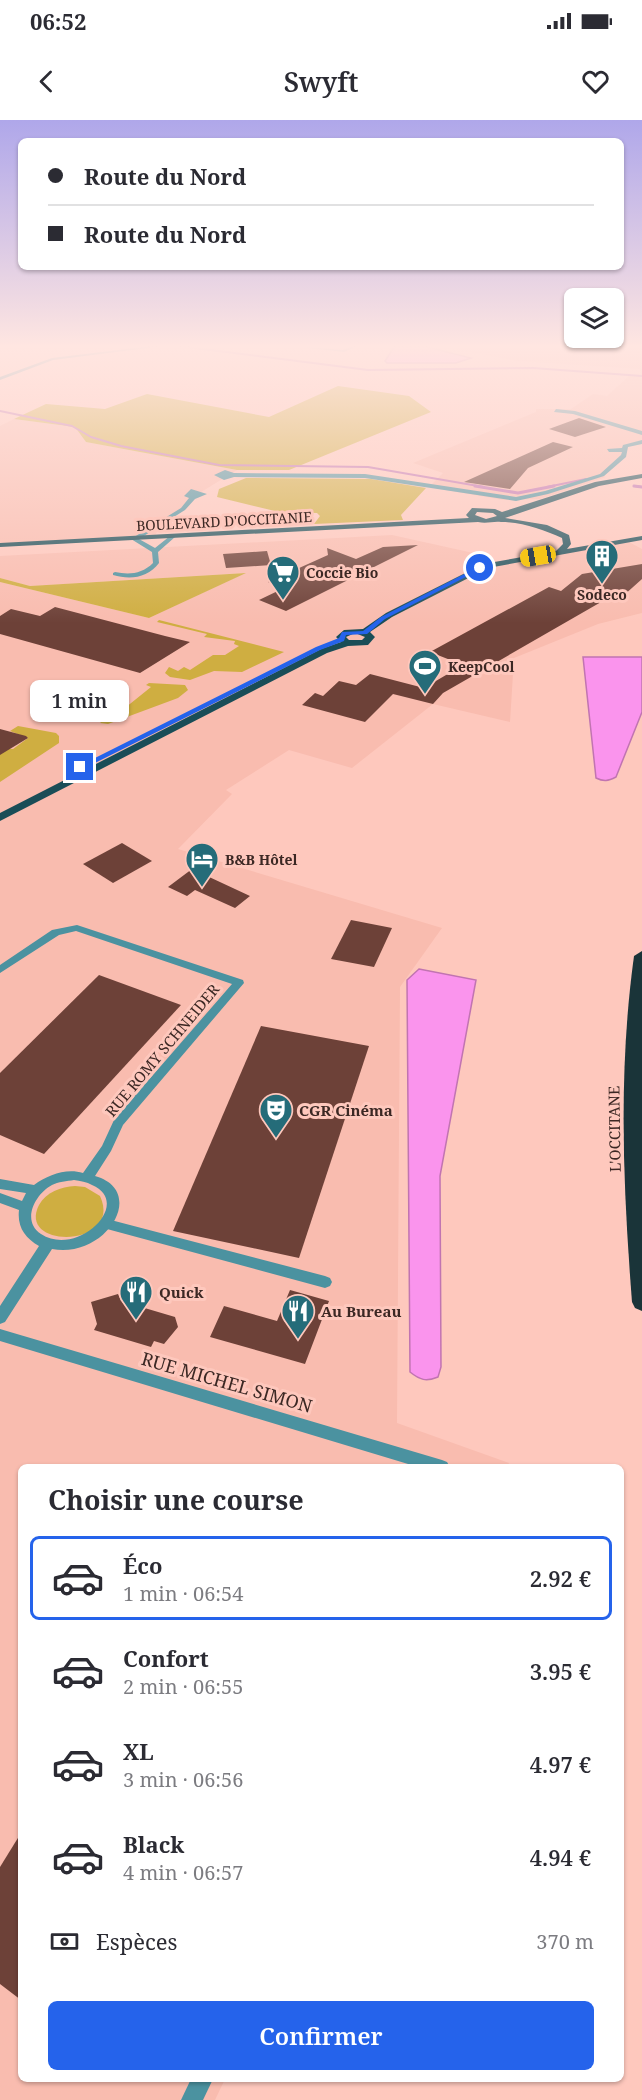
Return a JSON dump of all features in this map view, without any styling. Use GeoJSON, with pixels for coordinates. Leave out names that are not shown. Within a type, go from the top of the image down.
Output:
{"type":"FeatureCollection","features":[{"type":"Feature","properties":{"kind":"highway","name":"L'OCCITANE"},"geometry":{"type":"LineString","coordinates":[[642,956],[634,1052],[633,1124],[642,1302]]}},
{"type":"Feature","properties":{"kind":"main road","name":"BOULEVARD D'OCCITANIE"},"geometry":{"type":"LineString","coordinates":[[0,545],[450,521],[499,515],[598,484],[642,476]]}},
{"type":"Feature","properties":{"kind":"main road"},"geometry":{"type":"LineString","coordinates":[[499,515],[558,531],[566,537],[567,544],[559,552]]}},
{"type":"Feature","properties":{"kind":"main road"},"geometry":{"type":"LineString","coordinates":[[0,808],[219,697],[344,641],[365,643],[370,637],[364,632],[383,618],[480,568],[642,538]]}},
{"type":"Feature","properties":{"kind":"main road"},"geometry":{"type":"LineString","coordinates":[[0,818],[344,641]]}},
{"type":"Feature","properties":{"kind":"street"},"geometry":{"type":"LineString","coordinates":[[609,450],[623,450],[630,444],[642,442]]}},
{"type":"Feature","properties":{"kind":"street"},"geometry":{"type":"LineString","coordinates":[[215,484],[233,475],[365,476],[516,499],[539,495],[602,475],[624,456],[623,450]]}},
{"type":"Feature","properties":{"kind":"street"},"geometry":{"type":"LineString","coordinates":[[134,539],[183,509],[192,497],[186,493],[203,490]]}},
{"type":"Feature","properties":{"kind":"street"},"geometry":{"type":"LineString","coordinates":[[155,551],[175,537],[163,530],[164,522]]}},
{"type":"Feature","properties":{"kind":"street"},"geometry":{"type":"LineString","coordinates":[[134,539],[155,551]]}},
{"type":"Feature","properties":{"kind":"street"},"geometry":{"type":"LineString","coordinates":[[115,574],[130,576],[150,570],[156,563],[155,551]]}},
{"type":"Feature","properties":{"kind":"street","name":"RUE ROMY SCHNEIDER"},"geometry":{"type":"LineString","coordinates":[[0,970],[56,932],[77,927],[239,983],[118,1124],[107,1148],[87,1177]]}},
{"type":"Feature","properties":{"kind":"street"},"geometry":{"type":"LineString","coordinates":[[60,1177],[87,1177],[96,1180],[110,1191],[114,1206],[107,1224],[85,1241],[60,1246],[48,1244],[30,1233],[23,1216],[24,1207],[36,1190],[60,1177]]}},
{"type":"Feature","properties":{"kind":"street"},"geometry":{"type":"LineString","coordinates":[[0,1184],[36,1190]]}},
{"type":"Feature","properties":{"kind":"street"},"geometry":{"type":"LineString","coordinates":[[0,1198],[24,1207]]}},
{"type":"Feature","properties":{"kind":"street"},"geometry":{"type":"LineString","coordinates":[[107,1224],[325,1282]]}},
{"type":"Feature","properties":{"kind":"street"},"geometry":{"type":"LineString","coordinates":[[0,1318],[48,1244]]}},
{"type":"Feature","properties":{"kind":"street","name":"RUE MICHEL SIMON"},"geometry":{"type":"LineString","coordinates":[[0,1335],[432,1464]]}},
{"type":"Feature","properties":{"kind":"street"},"geometry":{"type":"LineString","coordinates":[[192,2100],[201,2082]]}},
{"type":"Feature","properties":{"kind":"shaded area"},"geometry":{"type":"Polygon","coordinates":[[[0,438],[83,438],[86,442],[237,470],[193,497],[183,509],[164,522],[153,538],[0,545],[0,438]]]}},
{"type":"Feature","properties":{"kind":"shaded area"},"geometry":{"type":"Polygon","coordinates":[[[83,438],[366,438],[289,470],[237,470],[86,442],[83,438]]]}},
{"type":"Feature","properties":{"kind":"shaded area"},"geometry":{"type":"Polygon","coordinates":[[[472,438],[642,438],[642,442],[625,446],[624,456],[603,476],[606,477],[540,499],[503,500],[429,487],[443,473],[413,463],[472,438]]]}},
{"type":"Feature","properties":{"kind":"shaded area"},"geometry":{"type":"Polygon","coordinates":[[[246,478],[371,479],[426,488],[401,515],[403,520],[314,524],[320,516],[317,513],[279,512],[217,497],[219,489],[246,478]]]}},
{"type":"Feature","properties":{"kind":"shaded area"},"geometry":{"type":"Polygon","coordinates":[[[392,535],[487,556],[498,563],[629,542],[642,549],[642,613],[598,624],[514,658],[510,722],[433,704],[352,768],[289,750],[226,790],[232,794],[178,849],[442,928],[400,987],[397,1423],[509,1463],[18,1464],[18,2082],[224,2082],[215,2100],[0,2100],[0,582],[149,618],[245,573],[30,586],[0,578],[0,556],[392,535]]]}},
{"type":"Feature","properties":{"kind":"shaded area"},"geometry":{"type":"Polygon","coordinates":[[[246,573],[149,618],[0,582],[0,578],[30,586],[246,573]]]}},
{"type":"Feature","properties":{"kind":"shaded area"},"geometry":{"type":"Polygon","coordinates":[[[159,620],[284,652],[242,672],[214,671],[190,680],[170,677],[165,673],[169,667],[178,671],[184,667],[190,670],[213,655],[225,655],[239,646],[234,644],[235,641],[204,637],[207,634],[157,622],[159,620]]]}},
{"type":"Feature","properties":{"kind":"shaded area"},"geometry":{"type":"Polygon","coordinates":[[[583,657],[642,657],[642,712],[616,777],[608,780],[596,778],[583,657]]]}},
{"type":"Feature","properties":{"kind":"shaded area"},"geometry":{"type":"Polygon","coordinates":[[[149,683],[185,685],[188,690],[178,698],[108,724],[100,723],[109,714],[115,716],[151,687],[146,685],[149,683]]]}},
{"type":"Feature","properties":{"kind":"shaded area"},"geometry":{"type":"Polygon","coordinates":[[[18,726],[56,733],[59,736],[59,743],[0,782],[0,748],[13,749],[28,738],[10,731],[18,726]]]}},
{"type":"Feature","properties":{"kind":"shaded area"},"geometry":{"type":"Polygon","coordinates":[[[419,969],[476,980],[440,1176],[441,1367],[438,1377],[427,1380],[410,1372],[407,980],[419,969]]]}},
{"type":"Feature","properties":{"kind":"shaded area"},"geometry":{"type":"Polygon","coordinates":[[[75,1186],[85,1187],[100,1196],[103,1213],[97,1226],[85,1234],[70,1237],[55,1236],[42,1230],[36,1220],[42,1200],[54,1191],[75,1186]]]}},
{"type":"Feature","properties":{"kind":"building"},"geometry":{"type":"Polygon","coordinates":[[[553,442],[573,447],[528,468],[510,489],[464,482],[553,442]]]}},
{"type":"Feature","properties":{"kind":"building"},"geometry":{"type":"Polygon","coordinates":[[[418,545],[286,611],[259,600],[284,588],[268,582],[328,555],[327,548],[356,559],[383,547],[418,545]]]}},
{"type":"Feature","properties":{"kind":"building"},"geometry":{"type":"Polygon","coordinates":[[[267,551],[271,565],[226,568],[223,554],[267,551]]]}},
{"type":"Feature","properties":{"kind":"building"},"geometry":{"type":"Polygon","coordinates":[[[642,564],[642,579],[623,596],[615,594],[443,693],[433,704],[393,694],[365,722],[302,705],[315,693],[323,696],[339,681],[356,685],[370,674],[424,688],[463,665],[430,652],[549,587],[561,591],[582,574],[642,564]]]}},
{"type":"Feature","properties":{"kind":"building"},"geometry":{"type":"Polygon","coordinates":[[[55,607],[190,642],[140,673],[0,634],[0,616],[11,609],[40,616],[55,607]]]}},
{"type":"Feature","properties":{"kind":"building"},"geometry":{"type":"Polygon","coordinates":[[[0,729],[26,736],[28,738],[0,755],[0,729]]]}},
{"type":"Feature","properties":{"kind":"building"},"geometry":{"type":"Polygon","coordinates":[[[122,843],[152,861],[113,883],[83,864],[122,843]]]}},
{"type":"Feature","properties":{"kind":"building","name":"B&B Hôtel"},"geometry":{"type":"Polygon","coordinates":[[[192,869],[250,896],[235,908],[195,890],[187,896],[168,887],[192,869]]]}},
{"type":"Feature","properties":{"kind":"building"},"geometry":{"type":"Polygon","coordinates":[[[351,920],[392,928],[374,967],[331,959],[351,920]]]}},
{"type":"Feature","properties":{"kind":"building"},"geometry":{"type":"Polygon","coordinates":[[[99,975],[181,1005],[44,1154],[0,1135],[0,1073],[99,975]]]}},
{"type":"Feature","properties":{"kind":"building","name":"CGR Cinéma"},"geometry":{"type":"Polygon","coordinates":[[[261,1026],[369,1046],[299,1258],[173,1231],[261,1026]]]}},
{"type":"Feature","properties":{"kind":"building"},"geometry":{"type":"Polygon","coordinates":[[[290,1290],[329,1301],[305,1364],[210,1337],[224,1306],[277,1321],[290,1290]]]}},
{"type":"Feature","properties":{"kind":"building","name":"Quick"},"geometry":{"type":"Polygon","coordinates":[[[118,1294],[121,1301],[175,1317],[178,1327],[164,1344],[154,1341],[151,1347],[94,1330],[97,1324],[91,1302],[118,1294]]]}},
{"type":"Feature","properties":{"kind":"building"},"geometry":{"type":"Polygon","coordinates":[[[18,1838],[18,1998],[0,1984],[0,1867],[18,1838]]]}},
{"type":"Feature","properties":{"kind":"waterway"},"geometry":{"type":"LineString","coordinates":[[96,438],[121,446],[219,465],[368,467],[484,487]]}},
{"type":"Feature","properties":{"kind":"waterway"},"geometry":{"type":"LineString","coordinates":[[547,487],[586,479]]}},
{"type":"Feature","properties":{"kind":"waterway"},"geometry":{"type":"LineString","coordinates":[[475,486],[518,493],[554,486]]}},
{"type":"Feature","properties":{"kind":"waterway"},"geometry":{"type":"LineString","coordinates":[[634,486],[642,487]]}},
{"type":"Feature","properties":{"kind":"place","name":"Sodeco"},"geometry":{"type":"Point","coordinates":[602,585]}},
{"type":"Feature","properties":{"kind":"place","name":"Coccie Bio"},"geometry":{"type":"Point","coordinates":[283,601]}},
{"type":"Feature","properties":{"kind":"place","name":"KeepCool"},"geometry":{"type":"Point","coordinates":[425,695]}},
{"type":"Feature","properties":{"kind":"place","name":"B&B Hôtel"},"geometry":{"type":"Point","coordinates":[202,888]}},
{"type":"Feature","properties":{"kind":"place","name":"CGR Cinéma"},"geometry":{"type":"Point","coordinates":[276,1139]}},
{"type":"Feature","properties":{"kind":"place","name":"Quick"},"geometry":{"type":"Point","coordinates":[136,1321]}},
{"type":"Feature","properties":{"kind":"place","name":"Au Bureau"},"geometry":{"type":"Point","coordinates":[298,1340]}},
{"type":"Feature","properties":{"kind":"route"},"geometry":{"type":"LineString","coordinates":[[80,767],[219,697],[342,639],[344,633],[364,632],[383,618],[480,568]]}}]}
